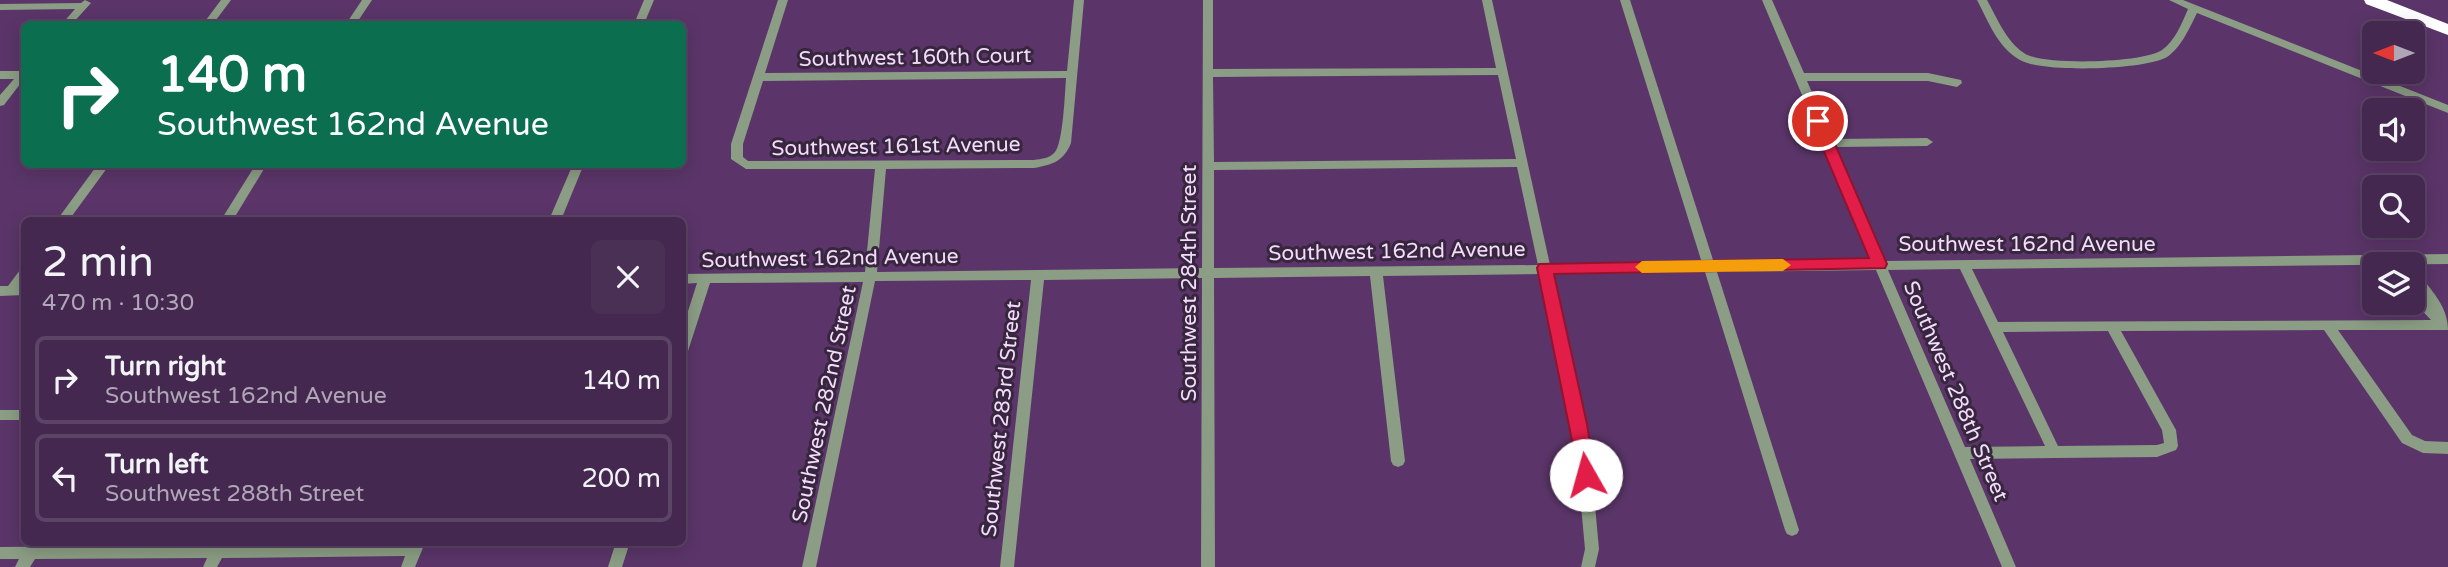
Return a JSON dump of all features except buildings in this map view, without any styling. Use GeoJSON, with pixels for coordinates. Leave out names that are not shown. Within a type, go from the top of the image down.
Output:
{"type":"FeatureCollection","features":[{"type":"Feature","properties":{"kind":"highway"},"geometry":{"type":"LineString","coordinates":[[2372,0],[2444,25]]}},
{"type":"Feature","properties":{"kind":"highway"},"geometry":{"type":"LineString","coordinates":[[2402,0],[2444,25]]}},
{"type":"Feature","properties":{"kind":"street"},"geometry":{"type":"LineString","coordinates":[[210,21],[226,0]]}},
{"type":"Feature","properties":{"kind":"street"},"geometry":{"type":"LineString","coordinates":[[353,21],[367,0]]}},
{"type":"Feature","properties":{"kind":"street"},"geometry":{"type":"LineString","coordinates":[[640,21],[649,0]]}},
{"type":"Feature","properties":{"kind":"street"},"geometry":{"type":"LineString","coordinates":[[758,77],[783,0]]}},
{"type":"Feature","properties":{"kind":"street"},"geometry":{"type":"LineString","coordinates":[[1073,74],[1079,0]]}},
{"type":"Feature","properties":{"kind":"street","name":"Southwest 284th Street"},"geometry":{"type":"LineString","coordinates":[[1208,0],[1208,567]]}},
{"type":"Feature","properties":{"kind":"street"},"geometry":{"type":"LineString","coordinates":[[1487,0],[1582,441],[1592,549],[1588,567]]}},
{"type":"Feature","properties":{"kind":"street"},"geometry":{"type":"LineString","coordinates":[[1625,0],[1792,530]]}},
{"type":"Feature","properties":{"kind":"street","name":"Southwest 288th Street"},"geometry":{"type":"LineString","coordinates":[[1767,0],[2008,567]]}},
{"type":"Feature","properties":{"kind":"street"},"geometry":{"type":"LineString","coordinates":[[1982,0],[2010,48],[2020,58],[2043,64],[2151,60],[2169,50],[2194,8]]}},
{"type":"Feature","properties":{"kind":"street"},"geometry":{"type":"LineString","coordinates":[[2174,0],[2448,109]]}},
{"type":"Feature","properties":{"kind":"street"},"geometry":{"type":"LineString","coordinates":[[0,7],[86,3]]}},
{"type":"Feature","properties":{"kind":"street"},"geometry":{"type":"LineString","coordinates":[[70,21],[86,3]]}},
{"type":"Feature","properties":{"kind":"street"},"geometry":{"type":"LineString","coordinates":[[1209,73],[1503,71]]}},
{"type":"Feature","properties":{"kind":"street"},"geometry":{"type":"LineString","coordinates":[[0,75],[21,74]]}},
{"type":"Feature","properties":{"kind":"street","name":"Southwest 160th Court"},"geometry":{"type":"LineString","coordinates":[[758,77],[1073,74]]}},
{"type":"Feature","properties":{"kind":"street","name":"Southwest 161st Avenue"},"geometry":{"type":"LineString","coordinates":[[758,77],[737,144],[736,155],[740,163],[761,166],[881,166],[1034,164],[1054,160],[1062,152],[1065,143],[1073,74]]}},
{"type":"Feature","properties":{"kind":"street"},"geometry":{"type":"LineString","coordinates":[[1800,77],[1928,77],[1957,83]]}},
{"type":"Feature","properties":{"kind":"street"},"geometry":{"type":"LineString","coordinates":[[0,102],[21,78]]}},
{"type":"Feature","properties":{"kind":"street"},"geometry":{"type":"LineString","coordinates":[[1828,143],[1927,142]]}},
{"type":"Feature","properties":{"kind":"street"},"geometry":{"type":"LineString","coordinates":[[1209,166],[1522,163]]}},
{"type":"Feature","properties":{"kind":"street","name":"Southwest 282nd Street"},"geometry":{"type":"LineString","coordinates":[[809,567],[870,277],[876,233],[875,195],[881,166]]}},
{"type":"Feature","properties":{"kind":"street"},"geometry":{"type":"LineString","coordinates":[[65,217],[102,168]]}},
{"type":"Feature","properties":{"kind":"street"},"geometry":{"type":"LineString","coordinates":[[229,217],[260,168]]}},
{"type":"Feature","properties":{"kind":"street"},"geometry":{"type":"LineString","coordinates":[[556,217],[577,168]]}},
{"type":"Feature","properties":{"kind":"street","name":"Southwest 162nd Avenue"},"geometry":{"type":"LineString","coordinates":[[2425,261],[2448,259]]}},
{"type":"Feature","properties":{"kind":"street","name":"Southwest 162nd Avenue"},"geometry":{"type":"LineString","coordinates":[[686,279],[1880,264],[2362,263]]}},
{"type":"Feature","properties":{"kind":"street"},"geometry":{"type":"LineString","coordinates":[[1964,264],[2054,452]]}},
{"type":"Feature","properties":{"kind":"street"},"geometry":{"type":"LineString","coordinates":[[1376,271],[1398,461]]}},
{"type":"Feature","properties":{"kind":"street","name":"Southwest 283rd Street"},"geometry":{"type":"LineString","coordinates":[[1006,567],[1038,275]]}},
{"type":"Feature","properties":{"kind":"street"},"geometry":{"type":"LineString","coordinates":[[686,338],[705,279]]}},
{"type":"Feature","properties":{"kind":"street"},"geometry":{"type":"LineString","coordinates":[[2425,291],[2447,326]]}},
{"type":"Feature","properties":{"kind":"street"},"geometry":{"type":"LineString","coordinates":[[2425,308],[2447,326]]}},
{"type":"Feature","properties":{"kind":"street"},"geometry":{"type":"LineString","coordinates":[[2327,326],[2407,439],[2423,447],[2448,448]]}},
{"type":"Feature","properties":{"kind":"street"},"geometry":{"type":"LineString","coordinates":[[1995,327],[2447,326]]}},
{"type":"Feature","properties":{"kind":"street"},"geometry":{"type":"LineString","coordinates":[[1960,453],[2157,451],[2171,446],[2169,430],[2112,327]]}},
{"type":"Feature","properties":{"kind":"street"},"geometry":{"type":"LineString","coordinates":[[0,415],[21,415]]}},
{"type":"Feature","properties":{"kind":"street"},"geometry":{"type":"LineString","coordinates":[[0,554],[417,546],[408,567]]}},
{"type":"Feature","properties":{"kind":"street"},"geometry":{"type":"LineString","coordinates":[[615,567],[621,546]]}},
{"type":"Feature","properties":{"kind":"street"},"geometry":{"type":"LineString","coordinates":[[210,567],[218,551]]}},
{"type":"Feature","properties":{"kind":"street"},"geometry":{"type":"LineString","coordinates":[[22,567],[31,553]]}},
{"type":"Feature","properties":{"kind":"slow traffic"},"geometry":{"type":"LineString","coordinates":[[1642,267],[1783,265]]}},
{"type":"Feature","properties":{"kind":"route"},"geometry":{"type":"LineString","coordinates":[[1586,475],[1579,424],[1545,268],[1880,264],[1818,121]]}}]}
